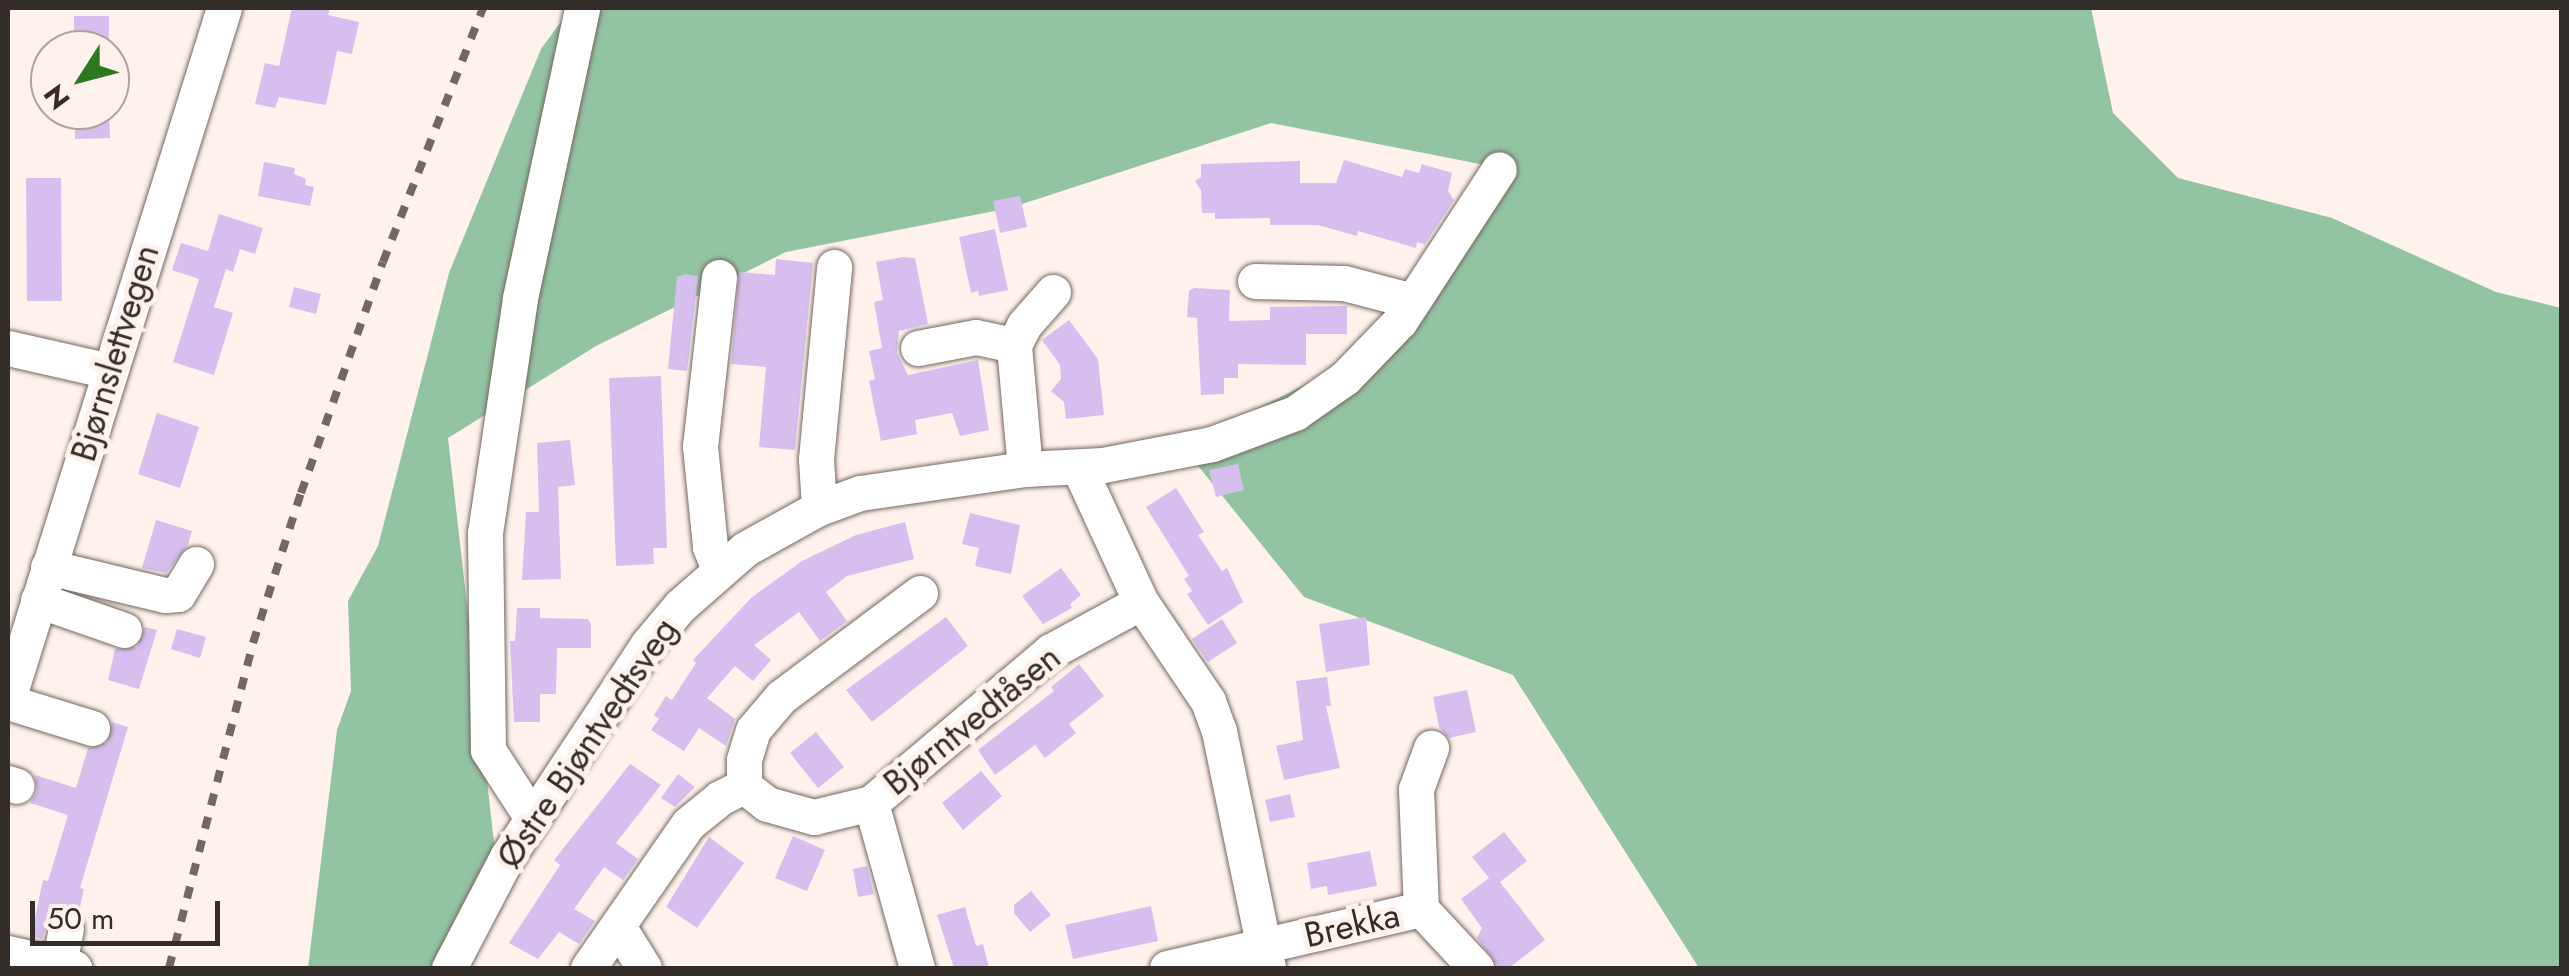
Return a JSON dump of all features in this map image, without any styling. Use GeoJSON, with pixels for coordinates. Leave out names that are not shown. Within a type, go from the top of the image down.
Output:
{"type":"FeatureCollection","features":[{"type":"Feature","properties":{"kind":"street","name":"Bjørnslettvegen"},"geometry":{"type":"LineString","coordinates":[[8,700],[224,8]]}},
{"type":"Feature","properties":{"kind":"street"},"geometry":{"type":"LineString","coordinates":[[532,818],[488,750],[486,533],[520,298],[582,8]]}},
{"type":"Feature","properties":{"kind":"street","name":"Østre Bjøntvedtsveg"},"geometry":{"type":"LineString","coordinates":[[448,968],[532,818],[648,644],[719,569],[819,508],[900,486],[1025,468],[1091,466],[1212,444],[1296,413],[1372,353],[1413,301],[1499,169]]}},
{"type":"Feature","properties":{"kind":"street"},"geometry":{"type":"LineString","coordinates":[[819,508],[816,459],[834,267]]}},
{"type":"Feature","properties":{"kind":"street"},"geometry":{"type":"LineString","coordinates":[[719,277],[700,446],[710,547],[719,569]]}},
{"type":"Feature","properties":{"kind":"street"},"geometry":{"type":"LineString","coordinates":[[1254,281],[1344,282],[1413,301]]}},
{"type":"Feature","properties":{"kind":"street"},"geometry":{"type":"LineString","coordinates":[[1025,468],[1014,345],[1024,325],[1053,292]]}},
{"type":"Feature","properties":{"kind":"street"},"geometry":{"type":"LineString","coordinates":[[918,348],[976,337],[1014,345]]}},
{"type":"Feature","properties":{"kind":"street"},"geometry":{"type":"LineString","coordinates":[[8,348],[109,371]]}},
{"type":"Feature","properties":{"kind":"street"},"geometry":{"type":"LineString","coordinates":[[1091,466],[1141,602],[1208,701],[1219,731],[1266,957]]}},
{"type":"Feature","properties":{"kind":"street"},"geometry":{"type":"LineString","coordinates":[[43,583],[178,594],[196,564]]}},
{"type":"Feature","properties":{"kind":"street"},"geometry":{"type":"LineString","coordinates":[[43,583],[124,630]]}},
{"type":"Feature","properties":{"kind":"street"},"geometry":{"type":"LineString","coordinates":[[588,968],[688,824],[720,798],[744,786],[744,760],[752,730],[782,697],[920,593]]}},
{"type":"Feature","properties":{"kind":"street","name":"Bjørntvedtåsen"},"geometry":{"type":"LineString","coordinates":[[744,786],[767,804],[814,817],[871,803],[1051,651],[1141,602]]}},
{"type":"Feature","properties":{"kind":"street"},"geometry":{"type":"LineString","coordinates":[[8,700],[92,728]]}},
{"type":"Feature","properties":{"kind":"street"},"geometry":{"type":"LineString","coordinates":[[1421,909],[1416,789],[1431,748]]}},
{"type":"Feature","properties":{"kind":"street"},"geometry":{"type":"LineString","coordinates":[[871,803],[917,968]]}},
{"type":"Feature","properties":{"kind":"street","name":"Brekka"},"geometry":{"type":"LineString","coordinates":[[1167,968],[1266,957],[1421,909],[1476,968]]}},
{"type":"Feature","properties":{"kind":"street"},"geometry":{"type":"LineString","coordinates":[[618,926],[644,968]]}},
{"type":"Feature","properties":{"kind":"street"},"geometry":{"type":"LineString","coordinates":[[8,953],[66,966],[66,929]]}},
{"type":"Feature","properties":{"kind":"green space"},"geometry":{"type":"Polygon","coordinates":[[[571,8],[2091,8],[2113,113],[2178,178],[2332,218],[2496,292],[2561,308],[2561,968],[1699,968],[1513,675],[1304,597],[1182,446],[1395,340],[1490,166],[1271,123],[1010,208],[786,252],[596,346],[448,438],[496,860],[450,936],[472,968],[308,968],[337,730],[351,691],[348,601],[378,546],[449,273],[541,49],[571,8]]]}},
{"type":"Feature","properties":{"kind":"building"},"geometry":{"type":"Polygon","coordinates":[[[292,8],[330,8],[328,15],[359,22],[352,54],[337,51],[326,105],[279,97],[275,108],[255,104],[265,63],[279,66],[292,8]]]}},
{"type":"Feature","properties":{"kind":"building"},"geometry":{"type":"Polygon","coordinates":[[[74,16],[109,16],[109,30],[74,30],[74,16]]]}},
{"type":"Feature","properties":{"kind":"building"},"geometry":{"type":"Polygon","coordinates":[[[75,130],[110,130],[110,138],[75,139],[75,130]]]}},
{"type":"Feature","properties":{"kind":"building"},"geometry":{"type":"Polygon","coordinates":[[[1344,160],[1402,177],[1405,169],[1419,173],[1422,164],[1452,173],[1448,191],[1454,200],[1425,244],[1417,242],[1416,248],[1358,231],[1357,236],[1318,225],[1270,225],[1270,218],[1215,219],[1215,213],[1202,213],[1201,190],[1195,181],[1201,177],[1201,164],[1300,161],[1300,183],[1336,183],[1344,160]]]}},
{"type":"Feature","properties":{"kind":"building"},"geometry":{"type":"Polygon","coordinates":[[[264,162],[295,168],[294,174],[306,179],[305,185],[314,187],[310,206],[258,196],[264,162]]]}},
{"type":"Feature","properties":{"kind":"building"},"geometry":{"type":"Polygon","coordinates":[[[26,178],[61,178],[62,301],[27,301],[26,178]]]}},
{"type":"Feature","properties":{"kind":"building"},"geometry":{"type":"Polygon","coordinates":[[[1020,196],[1027,227],[1000,233],[993,201],[1020,196]]]}},
{"type":"Feature","properties":{"kind":"building"},"geometry":{"type":"Polygon","coordinates":[[[219,214],[263,228],[255,254],[240,249],[233,272],[226,269],[214,307],[233,313],[214,375],[173,362],[199,279],[172,270],[181,243],[208,251],[219,214]]]}},
{"type":"Feature","properties":{"kind":"building"},"geometry":{"type":"Polygon","coordinates":[[[995,229],[1008,290],[979,296],[978,291],[971,293],[959,237],[995,229]]]}},
{"type":"Feature","properties":{"kind":"building"},"geometry":{"type":"Polygon","coordinates":[[[915,258],[928,324],[899,331],[897,353],[908,375],[978,360],[989,430],[960,436],[952,413],[915,420],[917,434],[881,441],[869,381],[875,379],[869,351],[882,348],[874,302],[883,300],[876,262],[915,258]]]}},
{"type":"Feature","properties":{"kind":"building"},"geometry":{"type":"Polygon","coordinates":[[[776,259],[813,263],[795,450],[759,447],[766,367],[731,364],[739,272],[775,275],[776,259]]]}},
{"type":"Feature","properties":{"kind":"building"},"geometry":{"type":"Polygon","coordinates":[[[698,276],[687,371],[668,369],[677,277],[698,276]]]}},
{"type":"Feature","properties":{"kind":"building"},"geometry":{"type":"Polygon","coordinates":[[[294,287],[321,294],[316,314],[289,307],[294,287]]]}},
{"type":"Feature","properties":{"kind":"building"},"geometry":{"type":"Polygon","coordinates":[[[1230,290],[1229,321],[1270,320],[1270,307],[1347,306],[1347,334],[1306,334],[1306,365],[1238,364],[1238,378],[1224,378],[1224,394],[1201,395],[1197,318],[1187,317],[1189,291],[1230,290]]]}},
{"type":"Feature","properties":{"kind":"building"},"geometry":{"type":"Polygon","coordinates":[[[1069,320],[1098,359],[1104,415],[1066,419],[1064,402],[1051,391],[1061,379],[1060,365],[1042,340],[1069,320]]]}},
{"type":"Feature","properties":{"kind":"building"},"geometry":{"type":"Polygon","coordinates":[[[661,376],[667,548],[653,548],[654,564],[616,566],[609,378],[661,376]]]}},
{"type":"Feature","properties":{"kind":"building"},"geometry":{"type":"Polygon","coordinates":[[[157,413],[199,427],[180,488],[138,474],[157,413]]]}},
{"type":"Feature","properties":{"kind":"building"},"geometry":{"type":"Polygon","coordinates":[[[570,440],[575,485],[558,487],[561,579],[522,580],[526,512],[539,512],[537,443],[570,440]]]}},
{"type":"Feature","properties":{"kind":"building"},"geometry":{"type":"Polygon","coordinates":[[[1238,464],[1244,490],[1216,497],[1209,470],[1238,464]]]}},
{"type":"Feature","properties":{"kind":"building"},"geometry":{"type":"Polygon","coordinates":[[[1176,488],[1204,532],[1198,535],[1222,571],[1227,568],[1243,602],[1208,625],[1187,594],[1192,591],[1184,579],[1189,576],[1146,507],[1176,488]]]}},
{"type":"Feature","properties":{"kind":"building"},"geometry":{"type":"Polygon","coordinates":[[[970,513],[1020,525],[1011,574],[975,566],[979,548],[962,544],[970,513]]]}},
{"type":"Feature","properties":{"kind":"building"},"geometry":{"type":"Polygon","coordinates":[[[156,520],[192,531],[188,545],[166,573],[142,568],[156,520]]]}},
{"type":"Feature","properties":{"kind":"building"},"geometry":{"type":"Polygon","coordinates":[[[905,522],[914,559],[847,576],[826,592],[847,621],[820,641],[799,612],[754,645],[771,660],[753,681],[735,666],[707,698],[735,719],[726,746],[699,728],[684,751],[651,730],[659,719],[654,715],[666,696],[672,700],[696,663],[693,660],[751,598],[802,561],[856,535],[905,522]]]}},
{"type":"Feature","properties":{"kind":"building"},"geometry":{"type":"Polygon","coordinates":[[[1061,568],[1081,595],[1070,604],[1072,608],[1043,624],[1022,596],[1061,568]]]}},
{"type":"Feature","properties":{"kind":"building"},"geometry":{"type":"Polygon","coordinates":[[[517,608],[540,608],[540,618],[588,619],[591,624],[591,648],[557,648],[556,694],[540,694],[540,722],[514,722],[510,641],[515,641],[517,608]]]}},
{"type":"Feature","properties":{"kind":"building"},"geometry":{"type":"Polygon","coordinates":[[[946,617],[968,646],[872,722],[846,690],[946,617]]]}},
{"type":"Feature","properties":{"kind":"building"},"geometry":{"type":"Polygon","coordinates":[[[1366,617],[1370,665],[1326,672],[1319,624],[1366,617]]]}},
{"type":"Feature","properties":{"kind":"building"},"geometry":{"type":"Polygon","coordinates":[[[1222,619],[1237,643],[1208,662],[1192,639],[1222,619]]]}},
{"type":"Feature","properties":{"kind":"building"},"geometry":{"type":"Polygon","coordinates":[[[145,627],[157,630],[139,689],[108,680],[115,649],[137,647],[145,627]]]}},
{"type":"Feature","properties":{"kind":"building"},"geometry":{"type":"Polygon","coordinates":[[[177,629],[206,637],[200,658],[171,649],[177,629]]]}},
{"type":"Feature","properties":{"kind":"building"},"geometry":{"type":"Polygon","coordinates":[[[1079,664],[1104,696],[1069,724],[1076,733],[1045,758],[1035,745],[995,775],[978,750],[1054,691],[1051,687],[1079,664]]]}},
{"type":"Feature","properties":{"kind":"building"},"geometry":{"type":"Polygon","coordinates":[[[1327,677],[1331,706],[1326,706],[1340,768],[1284,780],[1276,746],[1303,740],[1296,681],[1327,677]]]}},
{"type":"Feature","properties":{"kind":"building"},"geometry":{"type":"Polygon","coordinates":[[[1467,690],[1476,732],[1449,738],[1439,727],[1433,697],[1467,690]]]}},
{"type":"Feature","properties":{"kind":"building"},"geometry":{"type":"Polygon","coordinates":[[[112,722],[128,727],[80,888],[84,889],[79,912],[58,909],[50,916],[42,939],[31,936],[43,880],[48,881],[68,815],[30,803],[37,792],[35,775],[76,788],[88,748],[107,743],[112,722]]]}},
{"type":"Feature","properties":{"kind":"building"},"geometry":{"type":"Polygon","coordinates":[[[816,732],[844,767],[818,788],[790,753],[816,732]]]}},
{"type":"Feature","properties":{"kind":"building"},"geometry":{"type":"Polygon","coordinates":[[[630,764],[661,785],[616,843],[638,859],[623,880],[604,867],[574,909],[595,921],[579,944],[559,932],[538,959],[509,943],[560,865],[554,860],[630,764]]]}},
{"type":"Feature","properties":{"kind":"building"},"geometry":{"type":"Polygon","coordinates":[[[981,771],[1002,796],[963,830],[942,803],[981,771]]]}},
{"type":"Feature","properties":{"kind":"building"},"geometry":{"type":"Polygon","coordinates":[[[678,774],[695,787],[675,807],[661,798],[678,774]]]}},
{"type":"Feature","properties":{"kind":"building"},"geometry":{"type":"Polygon","coordinates":[[[1290,794],[1295,817],[1270,822],[1265,800],[1290,794]]]}},
{"type":"Feature","properties":{"kind":"building"},"geometry":{"type":"Polygon","coordinates":[[[1504,832],[1527,861],[1500,882],[1545,940],[1509,968],[1499,968],[1477,938],[1482,928],[1461,899],[1489,878],[1472,857],[1504,832]]]}},
{"type":"Feature","properties":{"kind":"building"},"geometry":{"type":"Polygon","coordinates":[[[793,836],[825,850],[807,891],[775,878],[793,836]]]}},
{"type":"Feature","properties":{"kind":"building"},"geometry":{"type":"Polygon","coordinates":[[[709,837],[744,863],[697,928],[666,907],[709,837]]]}},
{"type":"Feature","properties":{"kind":"building"},"geometry":{"type":"Polygon","coordinates":[[[1370,851],[1377,886],[1328,895],[1327,886],[1311,889],[1307,863],[1370,851]]]}},
{"type":"Feature","properties":{"kind":"building"},"geometry":{"type":"Polygon","coordinates":[[[867,866],[874,894],[858,897],[853,869],[867,866]]]}},
{"type":"Feature","properties":{"kind":"building"},"geometry":{"type":"Polygon","coordinates":[[[1031,891],[1051,915],[1030,932],[1014,913],[1014,905],[1031,891]]]}},
{"type":"Feature","properties":{"kind":"building"},"geometry":{"type":"Polygon","coordinates":[[[1151,906],[1158,941],[1073,959],[1065,925],[1151,906]]]}},
{"type":"Feature","properties":{"kind":"building"},"geometry":{"type":"Polygon","coordinates":[[[965,907],[976,946],[983,944],[989,968],[954,968],[937,915],[965,907]]]}},
{"type":"Feature","properties":{"kind":"railway"},"geometry":{"type":"LineString","coordinates":[[169,968],[253,643],[301,493],[383,262],[483,8]]}}]}
